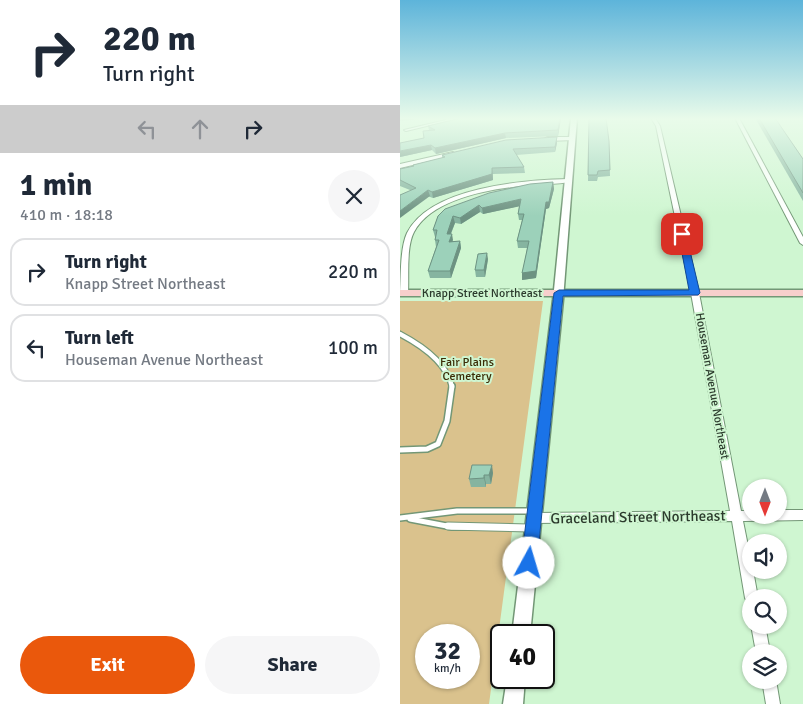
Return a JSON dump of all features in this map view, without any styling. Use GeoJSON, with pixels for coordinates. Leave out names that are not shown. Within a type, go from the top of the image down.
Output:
{"type":"FeatureCollection","features":[{"type":"Feature","properties":{"kind":"main road","name":"Knapp Street Northeast"},"geometry":{"type":"LineString","coordinates":[[402,293],[803,293]]}},
{"type":"Feature","properties":{"kind":"street"},"geometry":{"type":"LineString","coordinates":[[522,624],[559,293],[571,151]]}},
{"type":"Feature","properties":{"kind":"street","name":"Houseman Avenue Northeast"},"geometry":{"type":"LineString","coordinates":[[664,151],[695,293],[750,589]]}},
{"type":"Feature","properties":{"kind":"street"},"geometry":{"type":"LineString","coordinates":[[754,151],[803,243]]}},
{"type":"Feature","properties":{"kind":"street"},"geometry":{"type":"LineString","coordinates":[[400,166],[461,152]]}},
{"type":"Feature","properties":{"kind":"street"},"geometry":{"type":"LineString","coordinates":[[402,293],[411,232],[426,214],[459,198],[497,188],[539,182],[568,181]]}},
{"type":"Feature","properties":{"kind":"street","name":"Graceland Street Northeast"},"geometry":{"type":"LineString","coordinates":[[534,519],[803,515]]}},
{"type":"Feature","properties":{"kind":"street"},"geometry":{"type":"LineString","coordinates":[[513,704],[515,689]]}},
{"type":"Feature","properties":{"kind":"street"},"geometry":{"type":"LineString","coordinates":[[770,689],[773,704]]}},
{"type":"Feature","properties":{"kind":"lane"},"geometry":{"type":"LineString","coordinates":[[400,334],[412,341],[445,369],[452,386],[447,421],[438,444],[427,449],[400,450]]}},
{"type":"Feature","properties":{"kind":"lane"},"geometry":{"type":"LineString","coordinates":[[400,518],[457,511],[534,519]]}},
{"type":"Feature","properties":{"kind":"lane"},"geometry":{"type":"LineString","coordinates":[[409,518],[452,527],[534,519]]}},
{"type":"Feature","properties":{"kind":"green space","name":"Fair Plains Cemetery"},"geometry":{"type":"Polygon","coordinates":[[[400,301],[543,301],[500,624],[490,624],[491,689],[489,704],[400,704],[400,301]]]}},
{"type":"Feature","properties":{"kind":"building"},"geometry":{"type":"Polygon","coordinates":[[[460,151],[514,151],[524,167],[492,168],[492,174],[432,192],[428,190],[400,211],[400,195],[416,188],[400,180],[400,169],[445,157],[442,155],[460,151]]]}},
{"type":"Feature","properties":{"kind":"building"},"geometry":{"type":"Polygon","coordinates":[[[588,151],[609,151],[610,170],[598,171],[597,175],[588,175],[588,151]]]}},
{"type":"Feature","properties":{"kind":"building"},"geometry":{"type":"Polygon","coordinates":[[[778,151],[797,151],[803,159],[803,193],[778,151]]]}},
{"type":"Feature","properties":{"kind":"building"},"geometry":{"type":"Polygon","coordinates":[[[553,182],[549,202],[546,202],[536,271],[522,273],[529,241],[517,241],[524,214],[518,214],[521,199],[482,208],[479,205],[460,218],[453,216],[447,234],[452,234],[449,242],[460,241],[450,271],[428,271],[439,240],[435,240],[437,230],[433,230],[438,216],[445,209],[489,193],[530,184],[553,182]]]}},
{"type":"Feature","properties":{"kind":"building"},"geometry":{"type":"Polygon","coordinates":[[[487,253],[484,270],[475,270],[478,254],[487,253]]]}},
{"type":"Feature","properties":{"kind":"building"},"geometry":{"type":"Polygon","coordinates":[[[472,465],[492,465],[489,475],[484,475],[484,478],[469,479],[472,465]]]}},
{"type":"Feature","properties":{"kind":"route"},"geometry":{"type":"LineString","coordinates":[[529,563],[559,293],[695,293],[682,234]]}}]}
